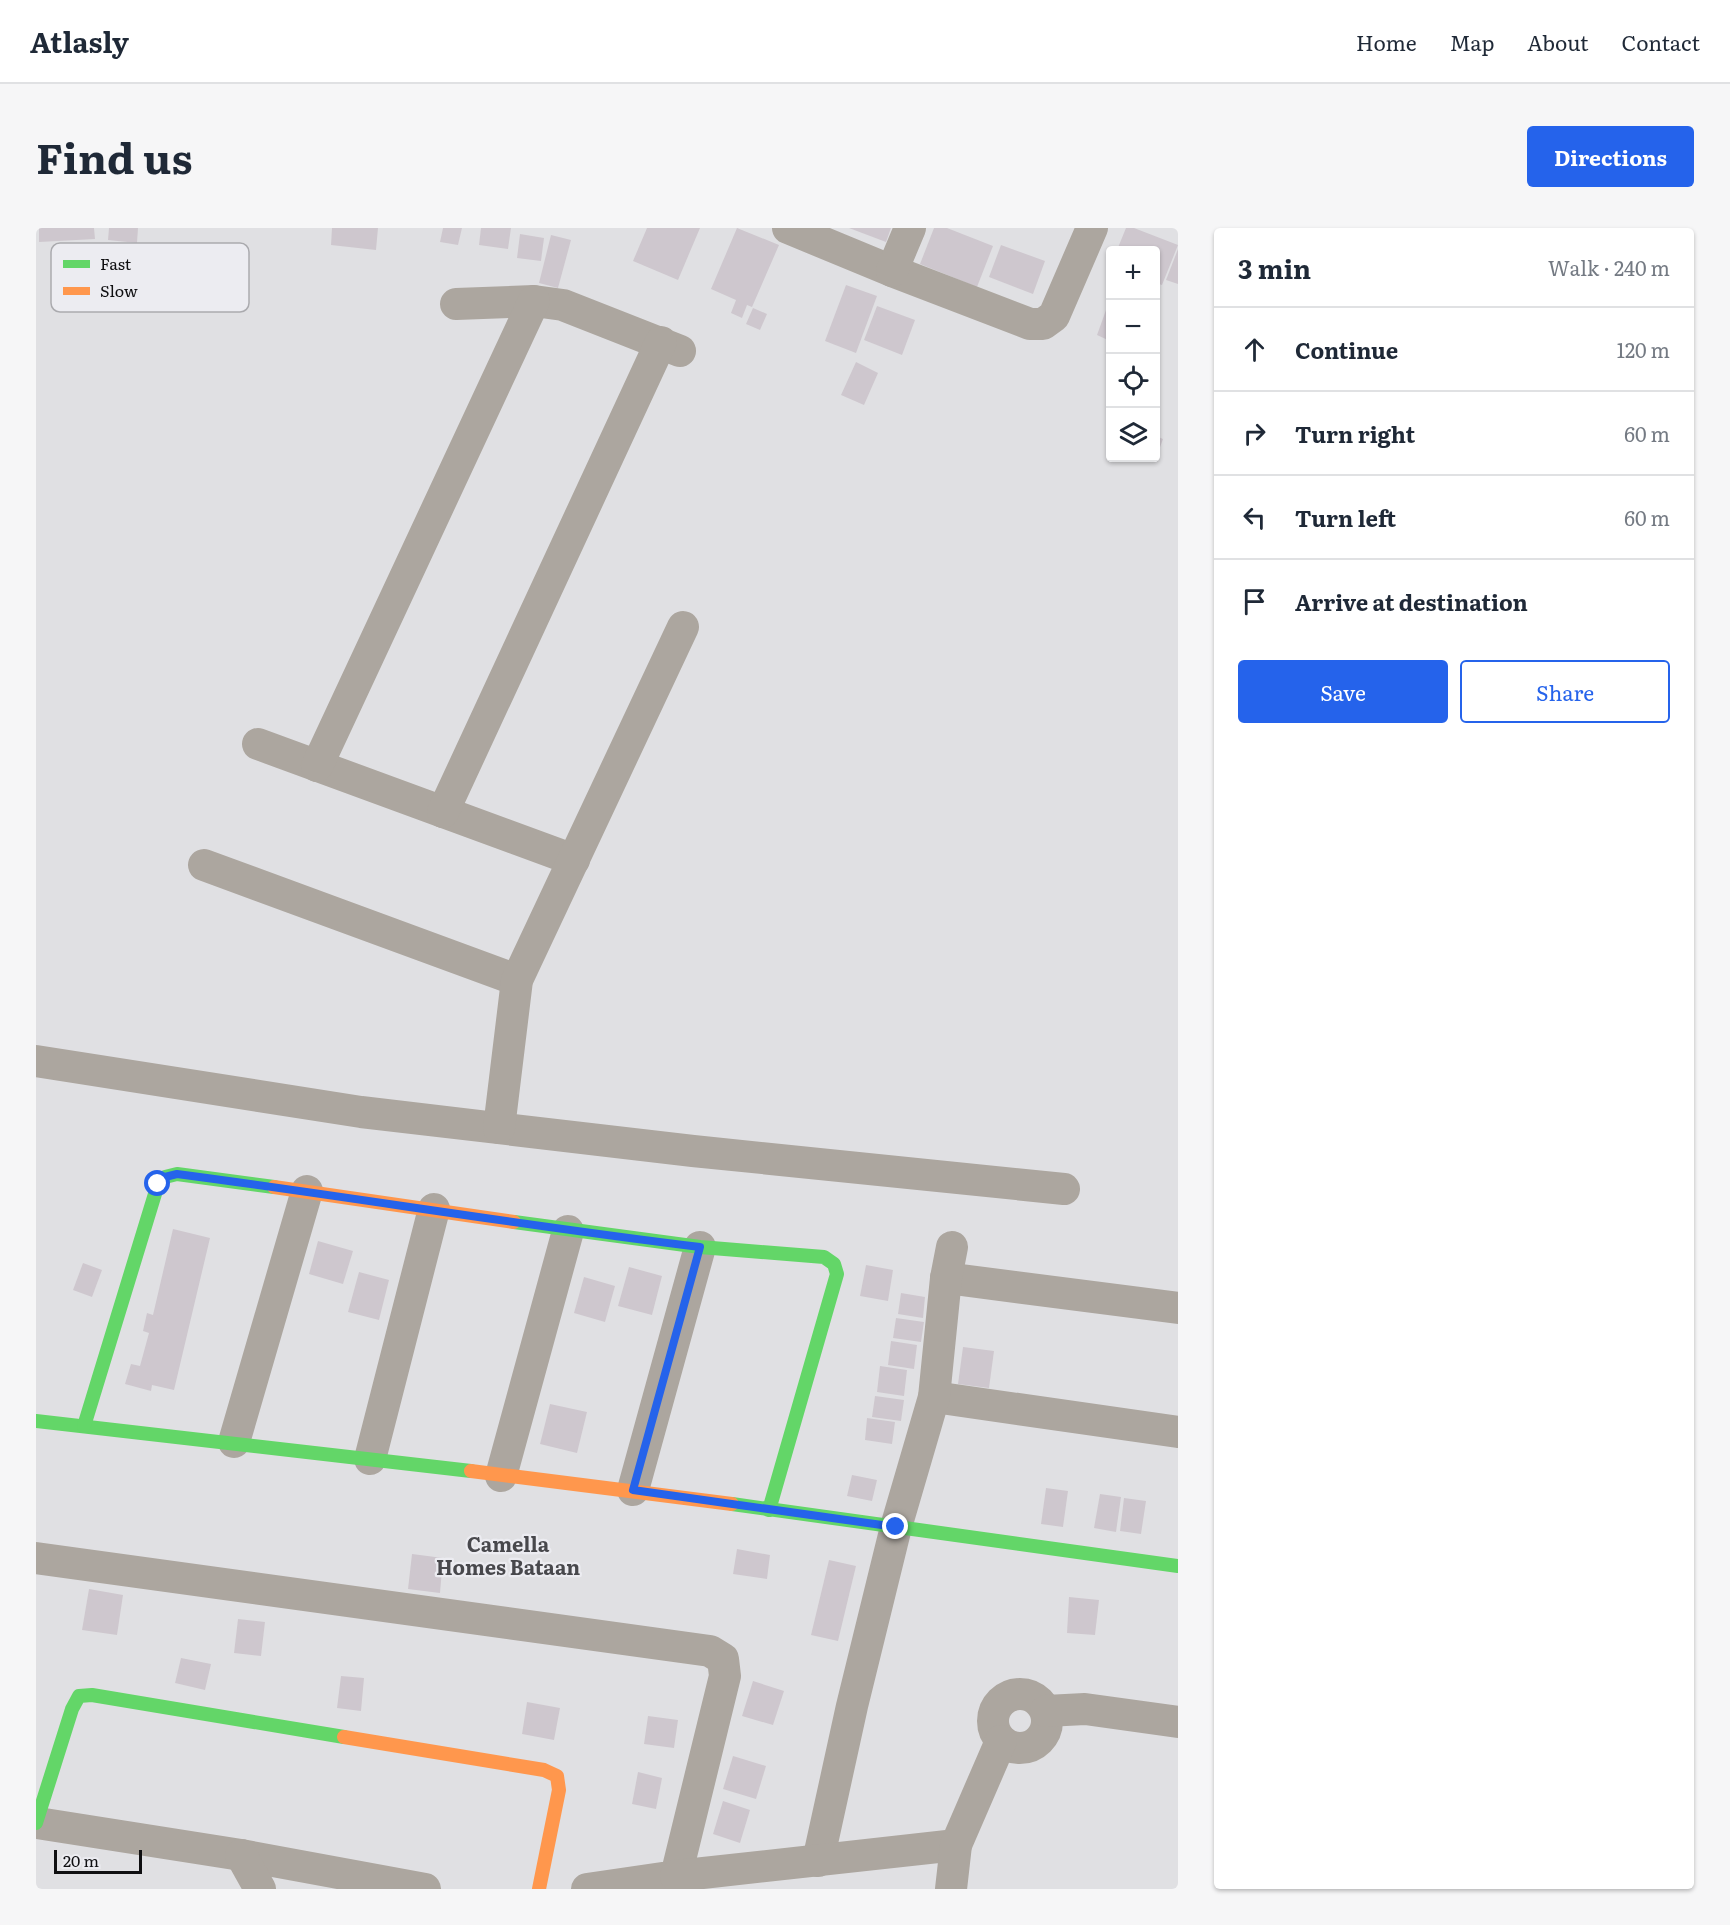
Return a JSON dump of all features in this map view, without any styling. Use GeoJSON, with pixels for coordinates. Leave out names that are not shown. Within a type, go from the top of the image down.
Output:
{"type":"FeatureCollection","features":[{"type":"Feature","properties":{"kind":"street"},"geometry":{"type":"LineString","coordinates":[[788,228],[891,271],[1030,324],[1042,324],[1054,316],[1092,228]]}},
{"type":"Feature","properties":{"kind":"street"},"geometry":{"type":"LineString","coordinates":[[891,271],[910,228]]}},
{"type":"Feature","properties":{"kind":"street"},"geometry":{"type":"LineString","coordinates":[[317,766],[534,301]]}},
{"type":"Feature","properties":{"kind":"street"},"geometry":{"type":"LineString","coordinates":[[443,812],[671,347],[563,305],[534,301],[456,304]]}},
{"type":"Feature","properties":{"kind":"street"},"geometry":{"type":"LineString","coordinates":[[499,1128],[517,980],[683,627]]}},
{"type":"Feature","properties":{"kind":"street"},"geometry":{"type":"LineString","coordinates":[[258,744],[574,860]]}},
{"type":"Feature","properties":{"kind":"street"},"geometry":{"type":"LineString","coordinates":[[204,865],[517,980]]}},
{"type":"Feature","properties":{"kind":"street"},"geometry":{"type":"LineString","coordinates":[[36,1035],[36,1049]]}},
{"type":"Feature","properties":{"kind":"street"},"geometry":{"type":"LineString","coordinates":[[36,1061],[361,1112],[1064,1190]]}},
{"type":"Feature","properties":{"kind":"street"},"geometry":{"type":"LineString","coordinates":[[84,1426],[158,1184],[165,1177],[177,1174],[434,1209],[568,1231],[700,1247],[824,1257],[834,1264],[837,1274],[769,1510]]}},
{"type":"Feature","properties":{"kind":"street"},"geometry":{"type":"LineString","coordinates":[[234,1442],[307,1191]]}},
{"type":"Feature","properties":{"kind":"street"},"geometry":{"type":"LineString","coordinates":[[370,1459],[434,1209]]}},
{"type":"Feature","properties":{"kind":"street"},"geometry":{"type":"LineString","coordinates":[[501,1476],[568,1231]]}},
{"type":"Feature","properties":{"kind":"street"},"geometry":{"type":"LineString","coordinates":[[633,1490],[700,1247]]}},
{"type":"Feature","properties":{"kind":"street"},"geometry":{"type":"LineString","coordinates":[[818,1861],[852,1706],[896,1527],[934,1397],[946,1278],[952,1247]]}},
{"type":"Feature","properties":{"kind":"street"},"geometry":{"type":"LineString","coordinates":[[946,1278],[1178,1308]]}},
{"type":"Feature","properties":{"kind":"street"},"geometry":{"type":"LineString","coordinates":[[934,1397],[1178,1432]]}},
{"type":"Feature","properties":{"kind":"street"},"geometry":{"type":"LineString","coordinates":[[36,1421],[234,1442],[501,1476],[633,1490],[1178,1566]]}},
{"type":"Feature","properties":{"kind":"street"},"geometry":{"type":"LineString","coordinates":[[36,1558],[710,1651],[723,1659],[725,1676],[676,1876]]}},
{"type":"Feature","properties":{"kind":"street"},"geometry":{"type":"LineString","coordinates":[[1023,1693],[1041,1702],[1046,1711],[1046,1732],[1032,1746],[1021,1749],[1011,1747],[1001,1741],[994,1731],[992,1720],[995,1709],[1002,1700],[1013,1694],[1023,1693]]}},
{"type":"Feature","properties":{"kind":"street"},"geometry":{"type":"LineString","coordinates":[[425,1889],[241,1855],[37,1823],[72,1709],[79,1696],[92,1695],[544,1770],[556,1776],[559,1790],[539,1889]]}},
{"type":"Feature","properties":{"kind":"street"},"geometry":{"type":"LineString","coordinates":[[1046,1711],[1085,1708],[1178,1722]]}},
{"type":"Feature","properties":{"kind":"street"},"geometry":{"type":"LineString","coordinates":[[951,1889],[956,1845],[1001,1741]]}},
{"type":"Feature","properties":{"kind":"street"},"geometry":{"type":"LineString","coordinates":[[587,1889],[676,1876],[956,1845]]}},
{"type":"Feature","properties":{"kind":"street"},"geometry":{"type":"LineString","coordinates":[[241,1855],[260,1889]]}},
{"type":"Feature","properties":{"kind":"building"},"geometry":{"type":"Polygon","coordinates":[[[39,228],[94,228],[95,239],[39,242],[39,228]]]}},
{"type":"Feature","properties":{"kind":"building"},"geometry":{"type":"Polygon","coordinates":[[[109,228],[138,228],[137,243],[108,240],[109,228]]]}},
{"type":"Feature","properties":{"kind":"building"},"geometry":{"type":"Polygon","coordinates":[[[332,228],[378,228],[376,250],[331,245],[332,228]]]}},
{"type":"Feature","properties":{"kind":"building"},"geometry":{"type":"Polygon","coordinates":[[[443,228],[462,228],[458,245],[440,242],[443,228]]]}},
{"type":"Feature","properties":{"kind":"building"},"geometry":{"type":"Polygon","coordinates":[[[481,228],[511,228],[508,249],[479,245],[481,228]]]}},
{"type":"Feature","properties":{"kind":"building"},"geometry":{"type":"Polygon","coordinates":[[[647,228],[700,228],[678,280],[633,261],[647,228]]]}},
{"type":"Feature","properties":{"kind":"building"},"geometry":{"type":"Polygon","coordinates":[[[737,228],[779,245],[752,307],[747,305],[742,318],[731,313],[736,300],[711,289],[737,228]]]}},
{"type":"Feature","properties":{"kind":"building"},"geometry":{"type":"Polygon","coordinates":[[[849,228],[891,228],[886,242],[849,228]]]}},
{"type":"Feature","properties":{"kind":"building"},"geometry":{"type":"Polygon","coordinates":[[[934,228],[947,228],[993,246],[977,287],[920,264],[934,228]]]}},
{"type":"Feature","properties":{"kind":"building"},"geometry":{"type":"Polygon","coordinates":[[[1126,228],[1134,228],[1178,245],[1162,285],[1160,284],[1160,246],[1119,246],[1126,228]]]}},
{"type":"Feature","properties":{"kind":"building"},"geometry":{"type":"Polygon","coordinates":[[[520,234],[544,238],[541,261],[517,258],[520,234]]]}},
{"type":"Feature","properties":{"kind":"building"},"geometry":{"type":"Polygon","coordinates":[[[551,235],[571,240],[558,288],[539,283],[551,235]]]}},
{"type":"Feature","properties":{"kind":"building"},"geometry":{"type":"Polygon","coordinates":[[[1001,245],[1045,261],[1033,294],[989,277],[1001,245]]]}},
{"type":"Feature","properties":{"kind":"building"},"geometry":{"type":"Polygon","coordinates":[[[1178,249],[1178,284],[1166,280],[1178,249]]]}},
{"type":"Feature","properties":{"kind":"building"},"geometry":{"type":"Polygon","coordinates":[[[846,285],[877,296],[856,353],[825,341],[846,285]]]}},
{"type":"Feature","properties":{"kind":"building"},"geometry":{"type":"Polygon","coordinates":[[[877,306],[915,320],[902,355],[864,340],[877,306]]]}},
{"type":"Feature","properties":{"kind":"building"},"geometry":{"type":"Polygon","coordinates":[[[753,308],[767,314],[760,330],[746,324],[753,308]]]}},
{"type":"Feature","properties":{"kind":"building"},"geometry":{"type":"Polygon","coordinates":[[[1106,310],[1106,339],[1097,335],[1106,310]]]}},
{"type":"Feature","properties":{"kind":"building"},"geometry":{"type":"Polygon","coordinates":[[[856,362],[878,373],[864,405],[841,395],[856,362]]]}},
{"type":"Feature","properties":{"kind":"building"},"geometry":{"type":"Polygon","coordinates":[[[173,1229],[210,1238],[174,1390],[152,1385],[151,1391],[125,1384],[131,1364],[140,1366],[149,1333],[143,1331],[147,1313],[153,1315],[173,1229]]]}},
{"type":"Feature","properties":{"kind":"building"},"geometry":{"type":"Polygon","coordinates":[[[318,1241],[353,1251],[343,1284],[309,1274],[318,1241]]]}},
{"type":"Feature","properties":{"kind":"building"},"geometry":{"type":"Polygon","coordinates":[[[83,1263],[102,1270],[92,1297],[73,1290],[83,1263]]]}},
{"type":"Feature","properties":{"kind":"building"},"geometry":{"type":"Polygon","coordinates":[[[866,1265],[893,1270],[888,1301],[860,1296],[866,1265]]]}},
{"type":"Feature","properties":{"kind":"building"},"geometry":{"type":"Polygon","coordinates":[[[629,1267],[662,1276],[652,1315],[618,1306],[629,1267]]]}},
{"type":"Feature","properties":{"kind":"building"},"geometry":{"type":"Polygon","coordinates":[[[359,1272],[389,1280],[379,1320],[348,1312],[359,1272]]]}},
{"type":"Feature","properties":{"kind":"building"},"geometry":{"type":"Polygon","coordinates":[[[584,1277],[615,1286],[605,1322],[574,1313],[584,1277]]]}},
{"type":"Feature","properties":{"kind":"building"},"geometry":{"type":"Polygon","coordinates":[[[901,1293],[925,1297],[923,1318],[898,1314],[901,1293]]]}},
{"type":"Feature","properties":{"kind":"building"},"geometry":{"type":"Polygon","coordinates":[[[896,1318],[924,1322],[921,1342],[893,1338],[896,1318]]]}},
{"type":"Feature","properties":{"kind":"building"},"geometry":{"type":"Polygon","coordinates":[[[891,1341],[917,1345],[914,1369],[888,1365],[891,1341]]]}},
{"type":"Feature","properties":{"kind":"building"},"geometry":{"type":"Polygon","coordinates":[[[963,1347],[994,1351],[989,1388],[958,1384],[963,1347]]]}},
{"type":"Feature","properties":{"kind":"building"},"geometry":{"type":"Polygon","coordinates":[[[880,1366],[907,1370],[904,1396],[877,1392],[880,1366]]]}},
{"type":"Feature","properties":{"kind":"building"},"geometry":{"type":"Polygon","coordinates":[[[875,1396],[904,1400],[901,1421],[872,1417],[875,1396]]]}},
{"type":"Feature","properties":{"kind":"building"},"geometry":{"type":"Polygon","coordinates":[[[550,1404],[587,1412],[577,1453],[540,1444],[550,1404]]]}},
{"type":"Feature","properties":{"kind":"building"},"geometry":{"type":"Polygon","coordinates":[[[867,1418],[895,1422],[892,1444],[865,1440],[867,1418]]]}},
{"type":"Feature","properties":{"kind":"building"},"geometry":{"type":"Polygon","coordinates":[[[852,1475],[877,1480],[872,1501],[847,1496],[852,1475]]]}},
{"type":"Feature","properties":{"kind":"building"},"geometry":{"type":"Polygon","coordinates":[[[1046,1488],[1068,1491],[1063,1527],[1041,1524],[1046,1488]]]}},
{"type":"Feature","properties":{"kind":"building"},"geometry":{"type":"Polygon","coordinates":[[[1100,1494],[1121,1497],[1116,1532],[1094,1528],[1100,1494]]]}},
{"type":"Feature","properties":{"kind":"building"},"geometry":{"type":"Polygon","coordinates":[[[1124,1498],[1146,1501],[1141,1534],[1120,1531],[1124,1498]]]}},
{"type":"Feature","properties":{"kind":"building"},"geometry":{"type":"Polygon","coordinates":[[[737,1549],[770,1555],[767,1579],[733,1574],[737,1549]]]}},
{"type":"Feature","properties":{"kind":"building"},"geometry":{"type":"Polygon","coordinates":[[[412,1554],[443,1558],[440,1593],[408,1589],[412,1554]]]}},
{"type":"Feature","properties":{"kind":"building"},"geometry":{"type":"Polygon","coordinates":[[[829,1560],[856,1566],[838,1641],[811,1635],[829,1560]]]}},
{"type":"Feature","properties":{"kind":"building"},"geometry":{"type":"Polygon","coordinates":[[[89,1589],[123,1595],[117,1635],[82,1630],[89,1589]]]}},
{"type":"Feature","properties":{"kind":"building"},"geometry":{"type":"Polygon","coordinates":[[[1069,1597],[1099,1600],[1095,1635],[1067,1633],[1069,1597]]]}},
{"type":"Feature","properties":{"kind":"building"},"geometry":{"type":"Polygon","coordinates":[[[238,1619],[265,1622],[261,1656],[234,1653],[238,1619]]]}},
{"type":"Feature","properties":{"kind":"building"},"geometry":{"type":"Polygon","coordinates":[[[181,1658],[211,1664],[205,1690],[175,1683],[181,1658]]]}},
{"type":"Feature","properties":{"kind":"building"},"geometry":{"type":"Polygon","coordinates":[[[341,1676],[364,1678],[361,1711],[337,1708],[341,1676]]]}},
{"type":"Feature","properties":{"kind":"building"},"geometry":{"type":"Polygon","coordinates":[[[753,1681],[784,1691],[773,1725],[742,1716],[753,1681]]]}},
{"type":"Feature","properties":{"kind":"building"},"geometry":{"type":"Polygon","coordinates":[[[527,1702],[560,1708],[554,1740],[522,1734],[527,1702]]]}},
{"type":"Feature","properties":{"kind":"building"},"geometry":{"type":"Polygon","coordinates":[[[648,1716],[678,1720],[674,1748],[644,1744],[648,1716]]]}},
{"type":"Feature","properties":{"kind":"building"},"geometry":{"type":"Polygon","coordinates":[[[733,1756],[766,1766],[756,1799],[723,1789],[733,1756]]]}},
{"type":"Feature","properties":{"kind":"building"},"geometry":{"type":"Polygon","coordinates":[[[638,1772],[662,1778],[656,1809],[632,1804],[638,1772]]]}},
{"type":"Feature","properties":{"kind":"building"},"geometry":{"type":"Polygon","coordinates":[[[723,1801],[750,1810],[740,1843],[713,1834],[723,1801]]]}},
{"type":"Feature","properties":{"kind":"traffic: fast"},"geometry":{"type":"LineString","coordinates":[[84,1426],[158,1184],[165,1177],[177,1174],[274,1187]]}},
{"type":"Feature","properties":{"kind":"traffic: fast"},"geometry":{"type":"LineString","coordinates":[[514,1222],[700,1247],[824,1257],[834,1264],[837,1274],[769,1510]]}},
{"type":"Feature","properties":{"kind":"traffic: fast"},"geometry":{"type":"LineString","coordinates":[[36,1421],[471,1471]]}},
{"type":"Feature","properties":{"kind":"traffic: fast"},"geometry":{"type":"LineString","coordinates":[[732,1504],[1178,1566]]}},
{"type":"Feature","properties":{"kind":"traffic: fast"},"geometry":{"type":"LineString","coordinates":[[36,1823],[72,1709],[79,1696],[92,1695],[344,1737]]}},
{"type":"Feature","properties":{"kind":"traffic: slow"},"geometry":{"type":"LineString","coordinates":[[274,1187],[514,1222]]}},
{"type":"Feature","properties":{"kind":"traffic: slow"},"geometry":{"type":"LineString","coordinates":[[471,1471],[732,1504]]}},
{"type":"Feature","properties":{"kind":"traffic: slow"},"geometry":{"type":"LineString","coordinates":[[344,1737],[544,1770],[557,1776],[559,1790],[539,1889]]}},
{"type":"Feature","properties":{"kind":"district","name":"Camella Homes Bataan"},"geometry":{"type":"Point","coordinates":[508,1554]}},
{"type":"Feature","properties":{"kind":"route"},"geometry":{"type":"LineString","coordinates":[[158,1184],[165,1177],[177,1174],[434,1209],[568,1231],[700,1247],[633,1490],[896,1527]]}}]}
